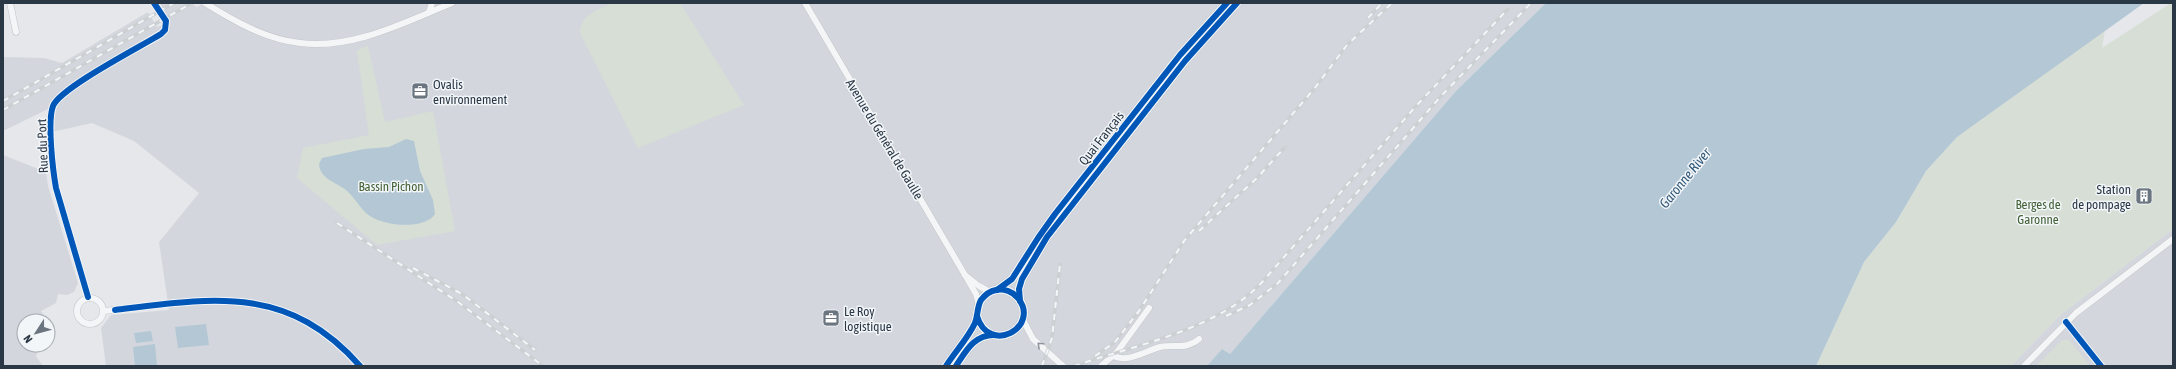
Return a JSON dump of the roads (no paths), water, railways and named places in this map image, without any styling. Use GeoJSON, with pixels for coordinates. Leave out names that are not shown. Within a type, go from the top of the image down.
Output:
{"type":"FeatureCollection","features":[{"type":"Feature","properties":{"kind":"main road","name":"Quai Français"},"geometry":{"type":"LineString","coordinates":[[994,291],[1012,279],[1038,238],[1074,190],[1180,54],[1227,3]]}},
{"type":"Feature","properties":{"kind":"main road","name":"Quai Français"},"geometry":{"type":"LineString","coordinates":[[1020,301],[1019,289],[1022,279],[1047,237],[1185,62],[1237,3]]}},
{"type":"Feature","properties":{"kind":"main road"},"geometry":{"type":"LineString","coordinates":[[946,366],[973,328],[978,316],[979,305],[985,295],[994,291],[1010,292],[1020,301],[1023,307],[1023,320],[1014,331],[1008,335],[982,337],[974,342],[956,366]]}},
{"type":"Feature","properties":{"kind":"main road"},"geometry":{"type":"LineString","coordinates":[[978,316],[983,328],[994,335]]}},
{"type":"Feature","properties":{"kind":"street"},"geometry":{"type":"LineString","coordinates":[[10,3],[16,32]]}},
{"type":"Feature","properties":{"kind":"street"},"geometry":{"type":"LineString","coordinates":[[205,3],[228,18],[266,35],[287,41],[312,44],[347,40],[367,35],[452,3]]}},
{"type":"Feature","properties":{"kind":"street"},"geometry":{"type":"LineString","coordinates":[[429,12],[432,3]]}},
{"type":"Feature","properties":{"kind":"street","name":"Avenue du Général de Gaulle"},"geometry":{"type":"LineString","coordinates":[[805,3],[976,294],[979,305]]}},
{"type":"Feature","properties":{"kind":"street","name":"Rue du Port"},"geometry":{"type":"LineString","coordinates":[[88,297],[56,188],[53,172],[52,107],[56,100],[74,86],[161,34],[165,30],[166,21],[155,4]]}},
{"type":"Feature","properties":{"kind":"street"},"geometry":{"type":"LineString","coordinates":[[2024,366],[2066,322],[2173,239]]}},
{"type":"Feature","properties":{"kind":"street","name":"Avenue du Général de Gaulle"},"geometry":{"type":"LineString","coordinates":[[965,275],[984,289],[994,291]]}},
{"type":"Feature","properties":{"kind":"street"},"geometry":{"type":"LineString","coordinates":[[88,297],[99,300],[104,311],[103,316],[97,322],[88,324],[80,319],[77,311],[78,306],[83,299],[88,297]]}},
{"type":"Feature","properties":{"kind":"street"},"geometry":{"type":"LineString","coordinates":[[104,311],[209,300],[241,301],[258,304],[301,319],[320,330],[339,344],[360,366]]}},
{"type":"Feature","properties":{"kind":"street"},"geometry":{"type":"LineString","coordinates":[[1101,366],[1113,356],[1149,308]]}},
{"type":"Feature","properties":{"kind":"street"},"geometry":{"type":"LineString","coordinates":[[1023,320],[1033,339],[1063,366]]}},
{"type":"Feature","properties":{"kind":"street"},"geometry":{"type":"LineString","coordinates":[[2066,322],[2101,366]]}},
{"type":"Feature","properties":{"kind":"street"},"geometry":{"type":"LineString","coordinates":[[1113,356],[1125,359],[1162,347],[1188,346],[1199,339]]}},
{"type":"Feature","properties":{"kind":"water","name":"Garonne River"},"geometry":{"type":"Polygon","coordinates":[[[1546,3],[2144,3],[1957,137],[1926,171],[1896,222],[1864,262],[1816,366],[1207,366],[1222,349],[1230,354],[1456,91],[1546,3]]]}},
{"type":"Feature","properties":{"kind":"water","name":"Bassin Pichon"},"geometry":{"type":"Polygon","coordinates":[[[406,139],[414,141],[420,171],[433,200],[435,214],[421,223],[412,225],[391,224],[372,217],[366,213],[346,190],[325,177],[320,169],[319,164],[322,158],[364,149],[389,147],[406,139]]]}},
{"type":"Feature","properties":{"kind":"water"},"geometry":{"type":"Polygon","coordinates":[[[206,324],[209,345],[178,348],[175,327],[206,324]]]}},
{"type":"Feature","properties":{"kind":"water"},"geometry":{"type":"Polygon","coordinates":[[[151,331],[153,341],[136,343],[134,333],[151,331]]]}},
{"type":"Feature","properties":{"kind":"water"},"geometry":{"type":"Polygon","coordinates":[[[155,344],[157,366],[135,366],[133,347],[155,344]]]}},
{"type":"Feature","properties":{"kind":"railway"},"geometry":{"type":"LineString","coordinates":[[3,101],[174,3]]}},
{"type":"Feature","properties":{"kind":"railway"},"geometry":{"type":"LineString","coordinates":[[3,110],[192,3]]}},
{"type":"Feature","properties":{"kind":"railway"},"geometry":{"type":"LineString","coordinates":[[1368,18],[1382,3]]}},
{"type":"Feature","properties":{"kind":"railway"},"geometry":{"type":"LineString","coordinates":[[1137,314],[1184,241],[1314,89],[1347,45],[1392,3]]}},
{"type":"Feature","properties":{"kind":"railway"},"geometry":{"type":"LineString","coordinates":[[1226,316],[1250,305],[1278,283],[1442,95],[1531,3]]}},
{"type":"Feature","properties":{"kind":"railway"},"geometry":{"type":"LineString","coordinates":[[1074,366],[1176,334],[1225,311],[1246,297],[1264,280],[1416,106],[1508,9]]}},
{"type":"Feature","properties":{"kind":"railway"},"geometry":{"type":"LineString","coordinates":[[1199,231],[1257,178],[1285,147]]}},
{"type":"Feature","properties":{"kind":"railway"},"geometry":{"type":"LineString","coordinates":[[337,223],[458,302],[543,366]]}},
{"type":"Feature","properties":{"kind":"railway"},"geometry":{"type":"LineString","coordinates":[[1042,366],[1052,338],[1060,264]]}},
{"type":"Feature","properties":{"kind":"railway"},"geometry":{"type":"LineString","coordinates":[[413,268],[462,294],[535,350]]}},
{"type":"Feature","properties":{"kind":"railway"},"geometry":{"type":"LineString","coordinates":[[1095,356],[1115,342],[1139,311]]}},
{"type":"Feature","properties":{"kind":"place","name":"Ovalis environnement"},"geometry":{"type":"Point","coordinates":[420,91]}},
{"type":"Feature","properties":{"kind":"place","name":"Station de pompage"},"geometry":{"type":"Point","coordinates":[2144,196]}},
{"type":"Feature","properties":{"kind":"place","name":"Le Roy logistique"},"geometry":{"type":"Point","coordinates":[831,318]}},
{"type":"Feature","properties":{"kind":"park label","name":"Berges de Garonne"},"geometry":{"type":"Point","coordinates":[2038,212]}}]}
